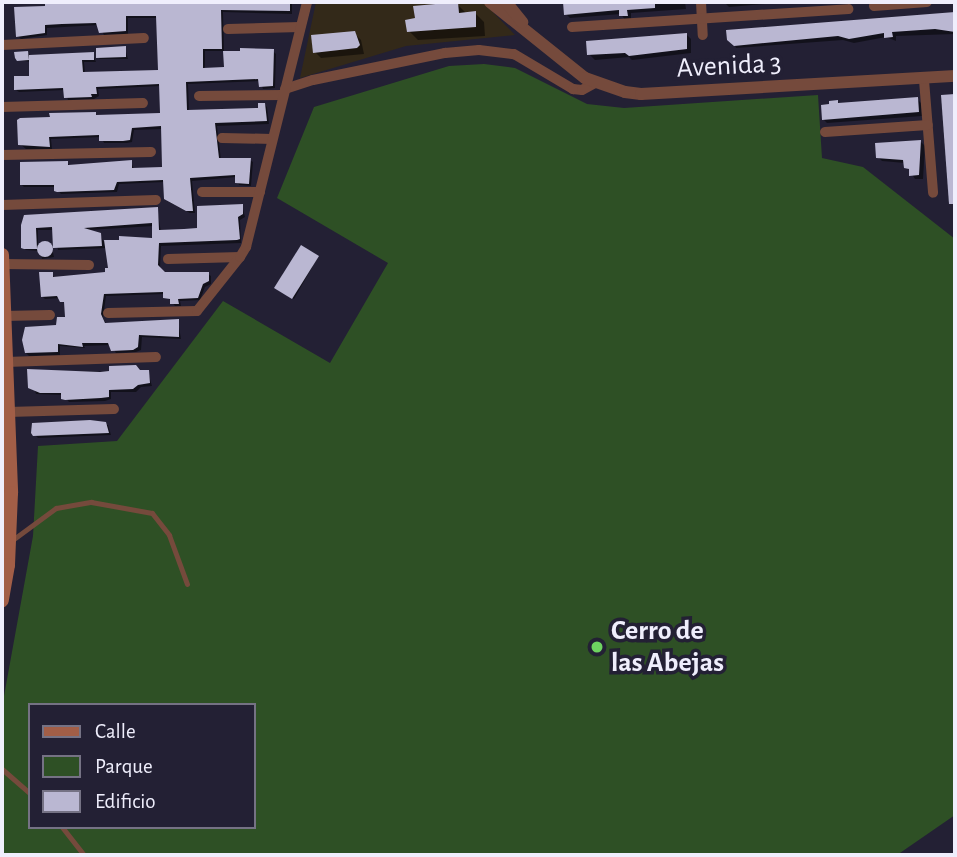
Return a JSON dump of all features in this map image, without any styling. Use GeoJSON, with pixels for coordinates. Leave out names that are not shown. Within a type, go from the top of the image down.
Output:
{"type":"FeatureCollection","features":[{"type":"Feature","properties":{"kind":"main road"},"geometry":{"type":"LineString","coordinates":[[2,255],[6,362],[4,390],[8,412],[9,543],[2,600]]}},
{"type":"Feature","properties":{"kind":"street"},"geometry":{"type":"LineString","coordinates":[[108,313],[197,311],[240,257],[246,247],[307,2]]}},
{"type":"Feature","properties":{"kind":"street","name":"Avenida 3"},"geometry":{"type":"LineString","coordinates":[[490,2],[526,28],[560,60],[595,83],[641,94],[924,80],[955,76]]}},
{"type":"Feature","properties":{"kind":"street","name":"Avenida 3"},"geometry":{"type":"LineString","coordinates":[[506,2],[526,28]]}},
{"type":"Feature","properties":{"kind":"street"},"geometry":{"type":"LineString","coordinates":[[701,2],[703,35]]}},
{"type":"Feature","properties":{"kind":"street"},"geometry":{"type":"LineString","coordinates":[[874,6],[927,2]]}},
{"type":"Feature","properties":{"kind":"street"},"geometry":{"type":"LineString","coordinates":[[572,27],[848,9]]}},
{"type":"Feature","properties":{"kind":"street"},"geometry":{"type":"LineString","coordinates":[[228,29],[300,27]]}},
{"type":"Feature","properties":{"kind":"street"},"geometry":{"type":"LineString","coordinates":[[2,44],[144,38]]}},
{"type":"Feature","properties":{"kind":"street"},"geometry":{"type":"LineString","coordinates":[[199,96],[284,92],[379,66],[479,50],[514,54],[573,89],[582,90],[595,83]]}},
{"type":"Feature","properties":{"kind":"street"},"geometry":{"type":"LineString","coordinates":[[924,80],[933,192]]}},
{"type":"Feature","properties":{"kind":"street"},"geometry":{"type":"LineString","coordinates":[[2,107],[143,103]]}},
{"type":"Feature","properties":{"kind":"street"},"geometry":{"type":"LineString","coordinates":[[825,132],[928,125]]}},
{"type":"Feature","properties":{"kind":"street"},"geometry":{"type":"LineString","coordinates":[[222,138],[272,139]]}},
{"type":"Feature","properties":{"kind":"street"},"geometry":{"type":"LineString","coordinates":[[2,155],[151,152]]}},
{"type":"Feature","properties":{"kind":"street"},"geometry":{"type":"LineString","coordinates":[[202,192],[260,192]]}},
{"type":"Feature","properties":{"kind":"street"},"geometry":{"type":"LineString","coordinates":[[2,205],[156,200]]}},
{"type":"Feature","properties":{"kind":"street"},"geometry":{"type":"LineString","coordinates":[[168,259],[240,257]]}},
{"type":"Feature","properties":{"kind":"street"},"geometry":{"type":"LineString","coordinates":[[2,264],[89,265]]}},
{"type":"Feature","properties":{"kind":"street"},"geometry":{"type":"LineString","coordinates":[[5,316],[50,314]]}},
{"type":"Feature","properties":{"kind":"street"},"geometry":{"type":"LineString","coordinates":[[6,362],[156,357]]}},
{"type":"Feature","properties":{"kind":"street"},"geometry":{"type":"LineString","coordinates":[[8,412],[114,409]]}},
{"type":"Feature","properties":{"kind":"lane"},"geometry":{"type":"LineString","coordinates":[[9,543],[56,508],[91,502],[152,513],[169,535],[187,584]]}},
{"type":"Feature","properties":{"kind":"lane"},"geometry":{"type":"LineString","coordinates":[[2,769],[28,791]]}},
{"type":"Feature","properties":{"kind":"lane"},"geometry":{"type":"LineString","coordinates":[[64,829],[84,855]]}},
{"type":"Feature","properties":{"kind":"shaded area"},"geometry":{"type":"Polygon","coordinates":[[[316,2],[483,2],[515,35],[406,46],[300,78],[316,2]]]}},
{"type":"Feature","properties":{"kind":"green space"},"geometry":{"type":"Polygon","coordinates":[[[484,64],[515,68],[587,104],[624,108],[818,95],[822,158],[863,167],[955,239],[955,815],[897,855],[2,855],[2,707],[33,536],[38,446],[117,441],[223,301],[330,363],[388,263],[277,198],[314,107],[449,66],[484,64]]]}},
{"type":"Feature","properties":{"kind":"building"},"geometry":{"type":"Polygon","coordinates":[[[45,2],[290,2],[290,11],[221,10],[222,49],[203,49],[203,68],[224,67],[223,51],[240,51],[240,48],[274,49],[273,86],[259,87],[258,79],[186,82],[187,110],[258,108],[258,103],[265,103],[267,121],[215,123],[219,158],[251,158],[249,184],[235,183],[235,175],[190,178],[193,211],[186,211],[164,199],[163,180],[117,182],[114,190],[57,192],[54,191],[54,185],[20,185],[20,162],[68,161],[68,165],[132,160],[132,168],[162,167],[161,126],[132,128],[130,140],[123,141],[99,141],[99,135],[49,137],[50,147],[18,145],[17,120],[20,118],[50,117],[49,113],[160,113],[159,84],[96,87],[97,94],[91,94],[92,97],[64,98],[63,88],[14,90],[14,76],[29,76],[29,55],[94,52],[94,60],[82,60],[83,72],[158,70],[156,16],[126,16],[126,31],[99,33],[96,23],[62,24],[45,25],[45,33],[16,37],[14,7],[45,6],[45,2]]]}},
{"type":"Feature","properties":{"kind":"building"},"geometry":{"type":"Polygon","coordinates":[[[458,2],[459,13],[476,11],[476,27],[407,32],[405,20],[415,18],[413,6],[458,2]]]}},
{"type":"Feature","properties":{"kind":"building"},"geometry":{"type":"Polygon","coordinates":[[[563,2],[655,2],[655,8],[627,10],[628,16],[619,16],[619,10],[564,15],[563,2]]]}},
{"type":"Feature","properties":{"kind":"building"},"geometry":{"type":"Polygon","coordinates":[[[955,12],[955,32],[935,29],[892,32],[893,37],[884,38],[884,33],[849,39],[838,36],[734,46],[727,40],[726,30],[955,12]]]}},
{"type":"Feature","properties":{"kind":"building"},"geometry":{"type":"Polygon","coordinates":[[[355,31],[360,45],[357,48],[313,53],[311,35],[355,31]]]}},
{"type":"Feature","properties":{"kind":"building"},"geometry":{"type":"Polygon","coordinates":[[[687,33],[687,49],[629,56],[625,53],[587,55],[586,41],[687,33]]]}},
{"type":"Feature","properties":{"kind":"building"},"geometry":{"type":"Polygon","coordinates":[[[126,46],[126,57],[96,58],[96,48],[126,46]]]}},
{"type":"Feature","properties":{"kind":"building"},"geometry":{"type":"Polygon","coordinates":[[[28,51],[29,60],[17,61],[14,52],[28,51]]]}},
{"type":"Feature","properties":{"kind":"building"},"geometry":{"type":"Polygon","coordinates":[[[955,94],[955,204],[949,204],[941,95],[955,94]]]}},
{"type":"Feature","properties":{"kind":"building"},"geometry":{"type":"Polygon","coordinates":[[[918,97],[919,112],[822,120],[821,105],[829,104],[829,101],[838,100],[838,103],[918,97]]]}},
{"type":"Feature","properties":{"kind":"building"},"geometry":{"type":"Polygon","coordinates":[[[921,140],[919,175],[909,176],[909,169],[904,168],[903,160],[876,158],[875,143],[921,140]]]}},
{"type":"Feature","properties":{"kind":"building"},"geometry":{"type":"Polygon","coordinates":[[[243,204],[243,214],[238,217],[240,239],[159,243],[158,265],[165,272],[209,272],[209,281],[203,284],[198,298],[178,299],[179,304],[170,304],[170,299],[163,298],[163,292],[104,294],[101,314],[105,323],[179,319],[179,337],[139,335],[138,347],[133,350],[111,351],[108,343],[82,343],[83,347],[58,344],[58,352],[25,353],[22,340],[25,327],[56,325],[57,317],[65,317],[64,302],[60,302],[57,296],[41,297],[39,272],[53,272],[53,277],[105,272],[105,268],[108,268],[104,240],[119,240],[119,236],[152,238],[152,223],[84,228],[101,233],[102,246],[53,248],[52,227],[36,228],[37,249],[24,249],[21,248],[21,225],[24,215],[158,207],[159,230],[184,229],[197,228],[197,206],[243,204]]]}},
{"type":"Feature","properties":{"kind":"building"},"geometry":{"type":"Polygon","coordinates":[[[45,241],[51,243],[51,255],[45,257],[39,255],[37,249],[39,243],[45,241]]]}},
{"type":"Feature","properties":{"kind":"building"},"geometry":{"type":"Polygon","coordinates":[[[301,245],[319,256],[292,299],[274,288],[301,245]]]}},
{"type":"Feature","properties":{"kind":"building"},"geometry":{"type":"Polygon","coordinates":[[[136,365],[140,370],[149,370],[150,383],[138,385],[133,389],[109,390],[109,397],[65,400],[61,399],[61,393],[40,393],[28,388],[27,369],[100,372],[109,371],[109,366],[136,365]]]}},
{"type":"Feature","properties":{"kind":"building"},"geometry":{"type":"Polygon","coordinates":[[[90,420],[106,422],[109,433],[33,436],[31,433],[32,423],[90,420]]]}},
{"type":"Feature","properties":{"kind":"place","name":"Cerro de las Abejas"},"geometry":{"type":"Point","coordinates":[597,647]}}]}
